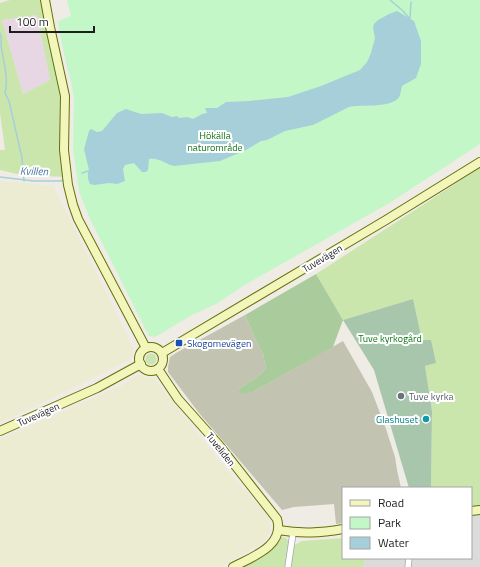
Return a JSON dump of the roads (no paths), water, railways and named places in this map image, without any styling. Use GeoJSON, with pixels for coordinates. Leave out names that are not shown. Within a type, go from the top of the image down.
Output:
{"type":"FeatureCollection","features":[{"type":"Feature","properties":{"kind":"street"},"geometry":{"type":"LineString","coordinates":[[45,0],[65,96],[64,150],[68,185],[73,205],[78,219],[146,348]]}},
{"type":"Feature","properties":{"kind":"street","name":"Tuvevägen"},"geometry":{"type":"LineString","coordinates":[[162,353],[386,220],[480,162]]}},
{"type":"Feature","properties":{"kind":"street"},"geometry":{"type":"LineString","coordinates":[[155,347],[162,353],[163,362],[158,369],[148,371],[140,364],[140,355],[146,348],[155,347]]}},
{"type":"Feature","properties":{"kind":"street","name":"Tuvevägen"},"geometry":{"type":"LineString","coordinates":[[0,431],[97,388],[140,364]]}},
{"type":"Feature","properties":{"kind":"street","name":"Tuveliden"},"geometry":{"type":"LineString","coordinates":[[158,369],[178,399],[219,445],[253,490],[274,514],[278,522],[278,530]]}},
{"type":"Feature","properties":{"kind":"street"},"geometry":{"type":"LineString","coordinates":[[233,567],[268,548],[277,537],[278,530],[293,533],[321,533],[342,529]]}},
{"type":"Feature","properties":{"kind":"street"},"geometry":{"type":"LineString","coordinates":[[288,567],[293,533]]}},
{"type":"Feature","properties":{"kind":"water"},"geometry":{"type":"Polygon","coordinates":[[[397,11],[414,21],[421,41],[421,64],[416,78],[402,86],[400,95],[392,102],[377,105],[349,107],[313,125],[285,131],[220,161],[174,166],[159,160],[149,159],[148,170],[146,172],[142,172],[134,163],[125,165],[123,169],[125,181],[117,184],[90,184],[88,177],[89,170],[84,149],[89,131],[91,129],[97,132],[102,131],[117,113],[126,109],[141,114],[162,113],[172,117],[177,116],[179,118],[187,117],[193,119],[207,113],[205,108],[217,108],[226,102],[288,97],[321,86],[360,70],[367,62],[371,53],[375,38],[373,28],[374,24],[378,20],[397,11]]]}},
{"type":"Feature","properties":{"kind":"waterway"},"geometry":{"type":"LineString","coordinates":[[390,0],[410,19]]}},
{"type":"Feature","properties":{"kind":"waterway"},"geometry":{"type":"LineString","coordinates":[[410,18],[411,2]]}},
{"type":"Feature","properties":{"kind":"waterway"},"geometry":{"type":"LineString","coordinates":[[0,33],[6,75],[5,93],[9,101],[22,158],[24,181]]}},
{"type":"Feature","properties":{"kind":"waterway"},"geometry":{"type":"LineString","coordinates":[[82,173],[91,170]]}},
{"type":"Feature","properties":{"kind":"waterway","name":"Kvillen"},"geometry":{"type":"LineString","coordinates":[[0,177],[34,181],[61,181],[65,179]]}},
{"type":"Feature","properties":{"kind":"place","name":"Skogomevägen"},"geometry":{"type":"Point","coordinates":[179,343]}},
{"type":"Feature","properties":{"kind":"place","name":"Tuve kyrka"},"geometry":{"type":"Point","coordinates":[401,396]}},
{"type":"Feature","properties":{"kind":"place","name":"Glashuset"},"geometry":{"type":"Point","coordinates":[426,419]}},
{"type":"Feature","properties":{"kind":"park label","name":"Hökälla naturområde"},"geometry":{"type":"Point","coordinates":[215,140]}},
{"type":"Feature","properties":{"kind":"park label","name":"Tuve kyrkogård"},"geometry":{"type":"Point","coordinates":[390,338]}}]}
